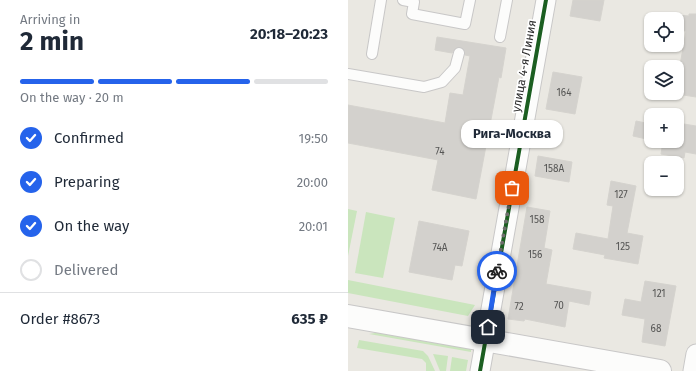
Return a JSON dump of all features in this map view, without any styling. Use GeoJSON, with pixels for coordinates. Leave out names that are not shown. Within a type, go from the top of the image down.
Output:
{"type":"FeatureCollection","features":[{"type":"Feature","properties":{"kind":"main road"},"geometry":{"type":"LineString","coordinates":[[348,316],[660,371]]}},
{"type":"Feature","properties":{"kind":"street","name":"улица 4-я Линия"},"geometry":{"type":"LineString","coordinates":[[480,371],[546,0]]}},
{"type":"Feature","properties":{"kind":"street"},"geometry":{"type":"LineString","coordinates":[[693,371],[696,354]]}},
{"type":"Feature","properties":{"kind":"lane"},"geometry":{"type":"LineString","coordinates":[[372,54],[381,0]]}},
{"type":"Feature","properties":{"kind":"lane"},"geometry":{"type":"LineString","coordinates":[[403,0],[414,2],[412,14],[465,24],[470,0]]}},
{"type":"Feature","properties":{"kind":"lane"},"geometry":{"type":"LineString","coordinates":[[500,37],[507,0]]}},
{"type":"Feature","properties":{"kind":"lane"},"geometry":{"type":"LineString","coordinates":[[348,74],[424,87],[442,82],[455,68],[459,53]]}},
{"type":"Feature","properties":{"kind":"green space"},"geometry":{"type":"Polygon","coordinates":[[[348,209],[357,211],[348,256],[348,209]]]}},
{"type":"Feature","properties":{"kind":"green space"},"geometry":{"type":"Polygon","coordinates":[[[366,212],[395,218],[383,278],[355,273],[366,212]]]}},
{"type":"Feature","properties":{"kind":"green space"},"geometry":{"type":"Polygon","coordinates":[[[348,280],[475,305],[468,316],[348,293],[348,280]]]}},
{"type":"Feature","properties":{"kind":"green space"},"geometry":{"type":"Polygon","coordinates":[[[387,331],[471,348],[471,352],[369,334],[387,331]]]}},
{"type":"Feature","properties":{"kind":"green space"},"geometry":{"type":"Polygon","coordinates":[[[359,340],[423,351],[428,356],[435,371],[426,371],[426,363],[422,359],[357,348],[359,340]]]}},
{"type":"Feature","properties":{"kind":"green space"},"geometry":{"type":"Polygon","coordinates":[[[433,354],[448,356],[446,371],[440,371],[433,354]]]}},
{"type":"Feature","properties":{"kind":"green space"},"geometry":{"type":"Polygon","coordinates":[[[452,357],[468,360],[466,371],[450,371],[452,357]]]}},
{"type":"Feature","properties":{"kind":"building"},"geometry":{"type":"Polygon","coordinates":[[[573,0],[604,0],[600,21],[570,16],[573,0]]]}},
{"type":"Feature","properties":{"kind":"building"},"geometry":{"type":"Polygon","coordinates":[[[689,14],[696,14],[696,97],[684,95],[684,60],[681,60],[682,52],[684,52],[686,31],[684,31],[684,16],[689,16],[689,14]]]}},
{"type":"Feature","properties":{"kind":"building"},"geometry":{"type":"Polygon","coordinates":[[[437,37],[506,48],[501,78],[499,77],[476,199],[432,190],[438,160],[348,143],[348,105],[445,123],[450,93],[463,95],[470,56],[465,55],[465,51],[460,47],[455,48],[452,53],[435,50],[437,37]]]}},
{"type":"Feature","properties":{"kind":"building"},"geometry":{"type":"Polygon","coordinates":[[[553,72],[582,77],[575,114],[546,109],[553,72]]]}},
{"type":"Feature","properties":{"kind":"building"},"geometry":{"type":"Polygon","coordinates":[[[636,121],[644,123],[644,138],[633,136],[636,121]]]}},
{"type":"Feature","properties":{"kind":"building"},"geometry":{"type":"Polygon","coordinates":[[[684,124],[696,126],[696,154],[685,152],[684,158],[684,156],[661,154],[662,148],[684,148],[684,124]]]}},
{"type":"Feature","properties":{"kind":"building"},"geometry":{"type":"Polygon","coordinates":[[[538,156],[572,162],[569,182],[535,176],[538,156]]]}},
{"type":"Feature","properties":{"kind":"building"},"geometry":{"type":"Polygon","coordinates":[[[611,181],[636,186],[627,233],[643,236],[638,264],[604,258],[605,255],[573,249],[576,233],[608,239],[613,206],[607,205],[611,181]]]}},
{"type":"Feature","properties":{"kind":"building"},"geometry":{"type":"Polygon","coordinates":[[[527,207],[550,211],[544,248],[552,250],[546,284],[591,292],[589,305],[569,301],[565,327],[525,319],[524,321],[508,319],[527,207]]]}},
{"type":"Feature","properties":{"kind":"building"},"geometry":{"type":"Polygon","coordinates":[[[419,221],[469,231],[462,266],[455,265],[452,280],[409,272],[419,221]]]}},
{"type":"Feature","properties":{"kind":"building"},"geometry":{"type":"Polygon","coordinates":[[[645,281],[676,286],[665,346],[642,342],[645,319],[622,315],[625,299],[641,302],[645,281]]]}},
{"type":"Feature","properties":{"kind":"cycle path"},"geometry":{"type":"LineString","coordinates":[[480,371],[546,0]]}},
{"type":"Feature","properties":{"kind":"way so far"},"geometry":{"type":"LineString","coordinates":[[497,271],[512,188]]}},
{"type":"Feature","properties":{"kind":"place","name":"Рига-Москва"},"geometry":{"type":"Point","coordinates":[512,188]}},
{"type":"Feature","properties":{"kind":"route"},"geometry":{"type":"LineString","coordinates":[[488,327],[497,271]]}}]}
